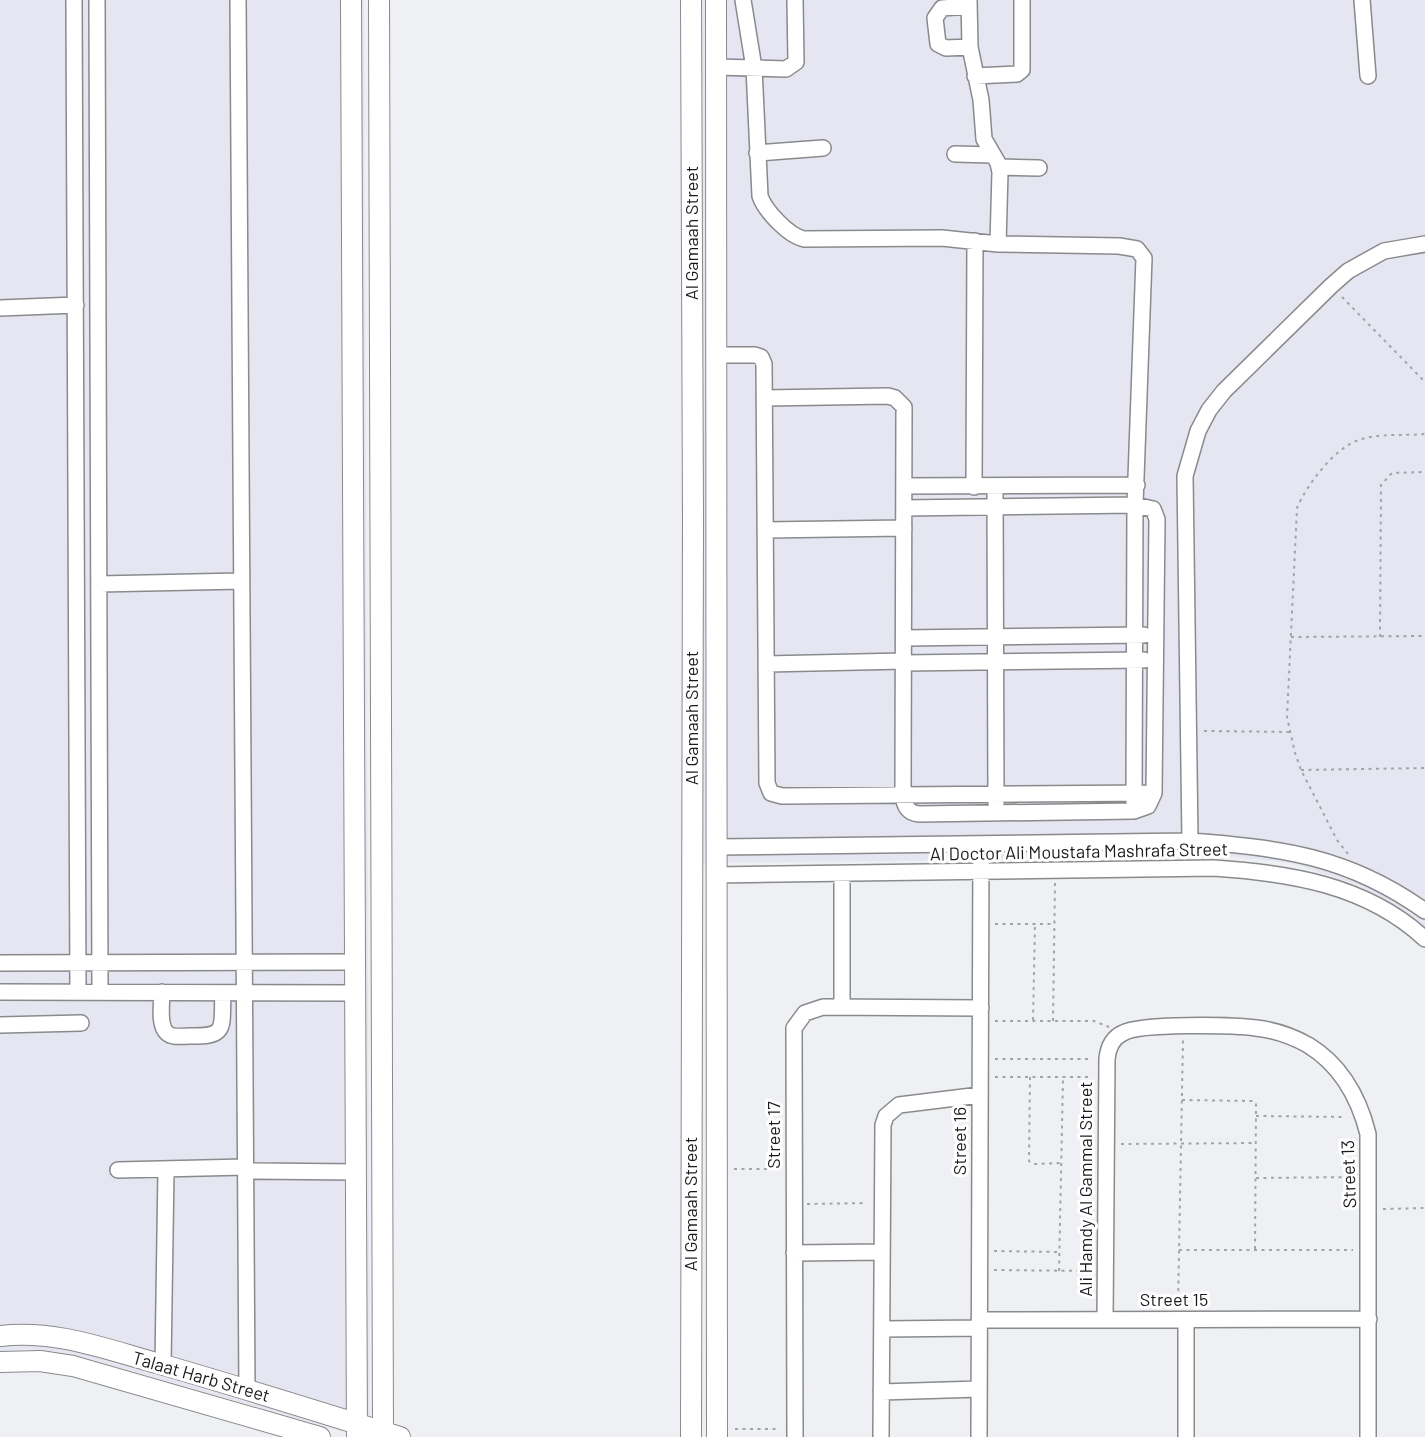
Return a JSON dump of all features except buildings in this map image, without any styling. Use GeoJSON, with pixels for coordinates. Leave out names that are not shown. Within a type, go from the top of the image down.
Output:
{"type":"FeatureCollection","features":[{"type":"Feature","properties":{"kind":"main road"},"geometry":{"type":"LineString","coordinates":[[351,0],[357,1430]]}},
{"type":"Feature","properties":{"kind":"main road"},"geometry":{"type":"LineString","coordinates":[[379,0],[382,1261],[388,1435]]}},
{"type":"Feature","properties":{"kind":"main road","name":"Al Gamaah Street"},"geometry":{"type":"LineString","coordinates":[[689,1434],[693,519],[691,0]]}},
{"type":"Feature","properties":{"kind":"main road","name":"Al Gamaah Street"},"geometry":{"type":"LineString","coordinates":[[716,0],[717,1433]]}},
{"type":"Feature","properties":{"kind":"main road"},"geometry":{"type":"LineString","coordinates":[[693,519],[716,519]]}},
{"type":"Feature","properties":{"kind":"main road"},"geometry":{"type":"LineString","coordinates":[[355,962],[382,961]]}},
{"type":"Feature","properties":{"kind":"main road"},"geometry":{"type":"LineString","coordinates":[[356,993],[383,993]]}},
{"type":"Feature","properties":{"kind":"main road"},"geometry":{"type":"LineString","coordinates":[[356,1261],[382,1261]]}},
{"type":"Feature","properties":{"kind":"main road","name":"Talaat Harb Street"},"geometry":{"type":"LineString","coordinates":[[0,1336],[45,1335],[76,1341],[247,1390],[357,1430],[388,1435]]}},
{"type":"Feature","properties":{"kind":"main road","name":"Talaat Harb Street"},"geometry":{"type":"LineString","coordinates":[[0,1362],[40,1360],[73,1366],[320,1437]]}},
{"type":"Feature","properties":{"kind":"street"},"geometry":{"type":"LineString","coordinates":[[74,0],[78,992]]}},
{"type":"Feature","properties":{"kind":"street"},"geometry":{"type":"LineString","coordinates":[[97,0],[100,992]]}},
{"type":"Feature","properties":{"kind":"street"},"geometry":{"type":"LineString","coordinates":[[238,0],[247,1390]]}},
{"type":"Feature","properties":{"kind":"street"},"geometry":{"type":"LineString","coordinates":[[742,0],[754,68],[757,153],[762,201],[798,238],[942,238],[998,244],[1119,246],[1137,249],[1144,258],[1135,505],[1134,811]]}},
{"type":"Feature","properties":{"kind":"street"},"geometry":{"type":"LineString","coordinates":[[716,66],[786,69],[793,66],[796,62],[795,0]]}},
{"type":"Feature","properties":{"kind":"street"},"geometry":{"type":"LineString","coordinates":[[975,76],[1017,74],[1022,70],[1022,0]]}},
{"type":"Feature","properties":{"kind":"street"},"geometry":{"type":"LineString","coordinates":[[1362,0],[1368,76]]}},
{"type":"Feature","properties":{"kind":"street"},"geometry":{"type":"LineString","coordinates":[[970,47],[946,48],[938,44],[934,18],[942,8],[969,3],[970,47],[981,100],[984,139],[996,161],[998,244]]}},
{"type":"Feature","properties":{"kind":"street"},"geometry":{"type":"LineString","coordinates":[[74,20],[97,18]]}},
{"type":"Feature","properties":{"kind":"street"},"geometry":{"type":"LineString","coordinates":[[75,128],[98,127]]}},
{"type":"Feature","properties":{"kind":"street"},"geometry":{"type":"LineString","coordinates":[[757,153],[823,148]]}},
{"type":"Feature","properties":{"kind":"street"},"geometry":{"type":"LineString","coordinates":[[955,154],[1039,168]]}},
{"type":"Feature","properties":{"kind":"street"},"geometry":{"type":"LineString","coordinates":[[76,198],[98,198]]}},
{"type":"Feature","properties":{"kind":"street"},"geometry":{"type":"LineString","coordinates":[[974,487],[975,241]]}},
{"type":"Feature","properties":{"kind":"street"},"geometry":{"type":"LineString","coordinates":[[1190,842],[1185,476],[1190,453],[1203,420],[1224,392],[1331,286],[1357,266],[1384,250],[1425,244]]}},
{"type":"Feature","properties":{"kind":"street"},"geometry":{"type":"LineString","coordinates":[[0,308],[76,305]]}},
{"type":"Feature","properties":{"kind":"street"},"geometry":{"type":"LineString","coordinates":[[716,355],[761,357],[764,398],[767,783],[771,793],[782,796],[1154,793]]}},
{"type":"Feature","properties":{"kind":"street"},"geometry":{"type":"LineString","coordinates":[[764,398],[895,398],[904,407],[903,795],[905,807],[914,814],[1134,811],[1148,806],[1154,793],[1157,519],[1153,509],[1135,505],[904,508]]}},
{"type":"Feature","properties":{"kind":"street"},"geometry":{"type":"LineString","coordinates":[[904,486],[1137,485]]}},
{"type":"Feature","properties":{"kind":"street"},"geometry":{"type":"LineString","coordinates":[[995,487],[996,813]]}},
{"type":"Feature","properties":{"kind":"street"},"geometry":{"type":"LineString","coordinates":[[765,530],[904,528]]}},
{"type":"Feature","properties":{"kind":"street"},"geometry":{"type":"LineString","coordinates":[[99,584],[242,581]]}},
{"type":"Feature","properties":{"kind":"street"},"geometry":{"type":"LineString","coordinates":[[904,638],[1156,634]]}},
{"type":"Feature","properties":{"kind":"street"},"geometry":{"type":"LineString","coordinates":[[77,643],[99,643]]}},
{"type":"Feature","properties":{"kind":"street"},"geometry":{"type":"LineString","coordinates":[[766,664],[1156,660]]}},
{"type":"Feature","properties":{"kind":"street"},"geometry":{"type":"LineString","coordinates":[[77,721],[100,721]]}},
{"type":"Feature","properties":{"kind":"street","name":"Al Doctor Ali Moustafa Mashrafa Street"},"geometry":{"type":"LineString","coordinates":[[716,847],[1190,842],[1292,852],[1327,860],[1365,874],[1398,892],[1425,911]]}},
{"type":"Feature","properties":{"kind":"street","name":"Street 16"},"geometry":{"type":"LineString","coordinates":[[979,1437],[981,845]]}},
{"type":"Feature","properties":{"kind":"street","name":"Al Doctor Ali Moustafa Mashrafa Street"},"geometry":{"type":"LineString","coordinates":[[716,876],[1214,868],[1285,873],[1349,891],[1387,911],[1425,939]]}},
{"type":"Feature","properties":{"kind":"street"},"geometry":{"type":"LineString","coordinates":[[842,875],[842,1007]]}},
{"type":"Feature","properties":{"kind":"street"},"geometry":{"type":"LineString","coordinates":[[0,963],[355,962]]}},
{"type":"Feature","properties":{"kind":"street"},"geometry":{"type":"LineString","coordinates":[[0,992],[356,993]]}},
{"type":"Feature","properties":{"kind":"street"},"geometry":{"type":"LineString","coordinates":[[162,992],[163,1025],[167,1033],[173,1036],[211,1036],[218,1032],[221,1025],[222,993]]}},
{"type":"Feature","properties":{"kind":"street","name":"Street 17"},"geometry":{"type":"LineString","coordinates":[[795,1433],[794,1028],[805,1013],[814,1008],[842,1007],[980,1015]]}},
{"type":"Feature","properties":{"kind":"street"},"geometry":{"type":"LineString","coordinates":[[0,1025],[81,1023]]}},
{"type":"Feature","properties":{"kind":"street","name":"Street 13"},"geometry":{"type":"LineString","coordinates":[[1120,1034],[1138,1029],[1254,1028],[1291,1037],[1323,1056],[1353,1092],[1364,1118],[1370,1152],[1368,1437]]}},
{"type":"Feature","properties":{"kind":"street"},"geometry":{"type":"LineString","coordinates":[[1107,1059],[1108,1049],[1120,1034]]}},
{"type":"Feature","properties":{"kind":"street","name":"Ali Hamdy Al Gammal Street"},"geometry":{"type":"LineString","coordinates":[[1105,1320],[1107,1059]]}},
{"type":"Feature","properties":{"kind":"street"},"geometry":{"type":"LineString","coordinates":[[881,1437],[883,1125],[891,1110],[899,1105],[980,1095]]}},
{"type":"Feature","properties":{"kind":"street"},"geometry":{"type":"LineString","coordinates":[[163,1365],[166,1169]]}},
{"type":"Feature","properties":{"kind":"street"},"geometry":{"type":"LineString","coordinates":[[118,1170],[245,1169],[356,1172]]}},
{"type":"Feature","properties":{"kind":"street"},"geometry":{"type":"LineString","coordinates":[[794,1253],[882,1252]]}},
{"type":"Feature","properties":{"kind":"street","name":"Street 15"},"geometry":{"type":"LineString","coordinates":[[882,1329],[1105,1320],[1369,1319]]}},
{"type":"Feature","properties":{"kind":"street"},"geometry":{"type":"LineString","coordinates":[[1182,1320],[1186,1437]]}},
{"type":"Feature","properties":{"kind":"street"},"geometry":{"type":"LineString","coordinates":[[881,1392],[979,1389]]}},
{"type":"Feature","properties":{"kind":"path"},"geometry":{"type":"LineString","coordinates":[[1331,286],[1425,382]]}},
{"type":"Feature","properties":{"kind":"path"},"geometry":{"type":"LineString","coordinates":[[1365,874],[1337,840],[1301,770],[1287,717],[1297,508],[1306,488],[1348,443],[1362,438],[1425,434]]}},
{"type":"Feature","properties":{"kind":"path"},"geometry":{"type":"LineString","coordinates":[[1380,637],[1381,485],[1392,473],[1425,472]]}},
{"type":"Feature","properties":{"kind":"path"},"geometry":{"type":"LineString","coordinates":[[1291,637],[1425,636]]}},
{"type":"Feature","properties":{"kind":"path"},"geometry":{"type":"LineString","coordinates":[[1189,731],[1290,732]]}},
{"type":"Feature","properties":{"kind":"path"},"geometry":{"type":"LineString","coordinates":[[1301,770],[1425,768]]}},
{"type":"Feature","properties":{"kind":"path"},"geometry":{"type":"LineString","coordinates":[[1053,1021],[1056,871]]}},
{"type":"Feature","properties":{"kind":"path"},"geometry":{"type":"LineString","coordinates":[[981,924],[1055,924]]}},
{"type":"Feature","properties":{"kind":"path"},"geometry":{"type":"LineString","coordinates":[[1033,1021],[1035,924]]}},
{"type":"Feature","properties":{"kind":"path"},"geometry":{"type":"LineString","coordinates":[[980,1015],[1033,1021],[1094,1021],[1120,1034]]}},
{"type":"Feature","properties":{"kind":"path"},"geometry":{"type":"LineString","coordinates":[[1182,1320],[1179,1250],[1184,1027]]}},
{"type":"Feature","properties":{"kind":"path"},"geometry":{"type":"LineString","coordinates":[[980,1059],[1107,1059]]}},
{"type":"Feature","properties":{"kind":"path"},"geometry":{"type":"LineString","coordinates":[[980,1077],[1107,1077]]}},
{"type":"Feature","properties":{"kind":"path"},"geometry":{"type":"LineString","coordinates":[[1030,1077],[1029,1161],[1034,1164],[1061,1163]]}},
{"type":"Feature","properties":{"kind":"path"},"geometry":{"type":"LineString","coordinates":[[1059,1271],[1063,1077]]}},
{"type":"Feature","properties":{"kind":"path"},"geometry":{"type":"LineString","coordinates":[[1182,1100],[1253,1101],[1256,1103],[1255,1250]]}},
{"type":"Feature","properties":{"kind":"path"},"geometry":{"type":"LineString","coordinates":[[1256,1116],[1364,1118]]}},
{"type":"Feature","properties":{"kind":"path"},"geometry":{"type":"LineString","coordinates":[[1106,1144],[1256,1143]]}},
{"type":"Feature","properties":{"kind":"path"},"geometry":{"type":"LineString","coordinates":[[717,1169],[793,1169]]}},
{"type":"Feature","properties":{"kind":"path"},"geometry":{"type":"LineString","coordinates":[[1256,1178],[1370,1177]]}},
{"type":"Feature","properties":{"kind":"path"},"geometry":{"type":"LineString","coordinates":[[793,1204],[882,1203]]}},
{"type":"Feature","properties":{"kind":"path"},"geometry":{"type":"LineString","coordinates":[[1370,1209],[1425,1208]]}},
{"type":"Feature","properties":{"kind":"path"},"geometry":{"type":"LineString","coordinates":[[1179,1250],[1369,1250]]}},
{"type":"Feature","properties":{"kind":"path"},"geometry":{"type":"LineString","coordinates":[[980,1251],[1060,1252]]}},
{"type":"Feature","properties":{"kind":"path"},"geometry":{"type":"LineString","coordinates":[[980,1270],[1105,1271]]}},
{"type":"Feature","properties":{"kind":"path"},"geometry":{"type":"LineString","coordinates":[[717,1433],[795,1433]]}},
{"type":"Feature","properties":{"kind":"shaded area"},"geometry":{"type":"Polygon","coordinates":[[[0,0],[364,0],[370,1437],[361,1437],[90,1359],[28,1349],[0,1352],[0,0]]]}},
{"type":"Feature","properties":{"kind":"shaded area"},"geometry":{"type":"Polygon","coordinates":[[[698,0],[1425,0],[1425,927],[1362,887],[1295,864],[1236,857],[703,863],[698,0]]]}}]}
